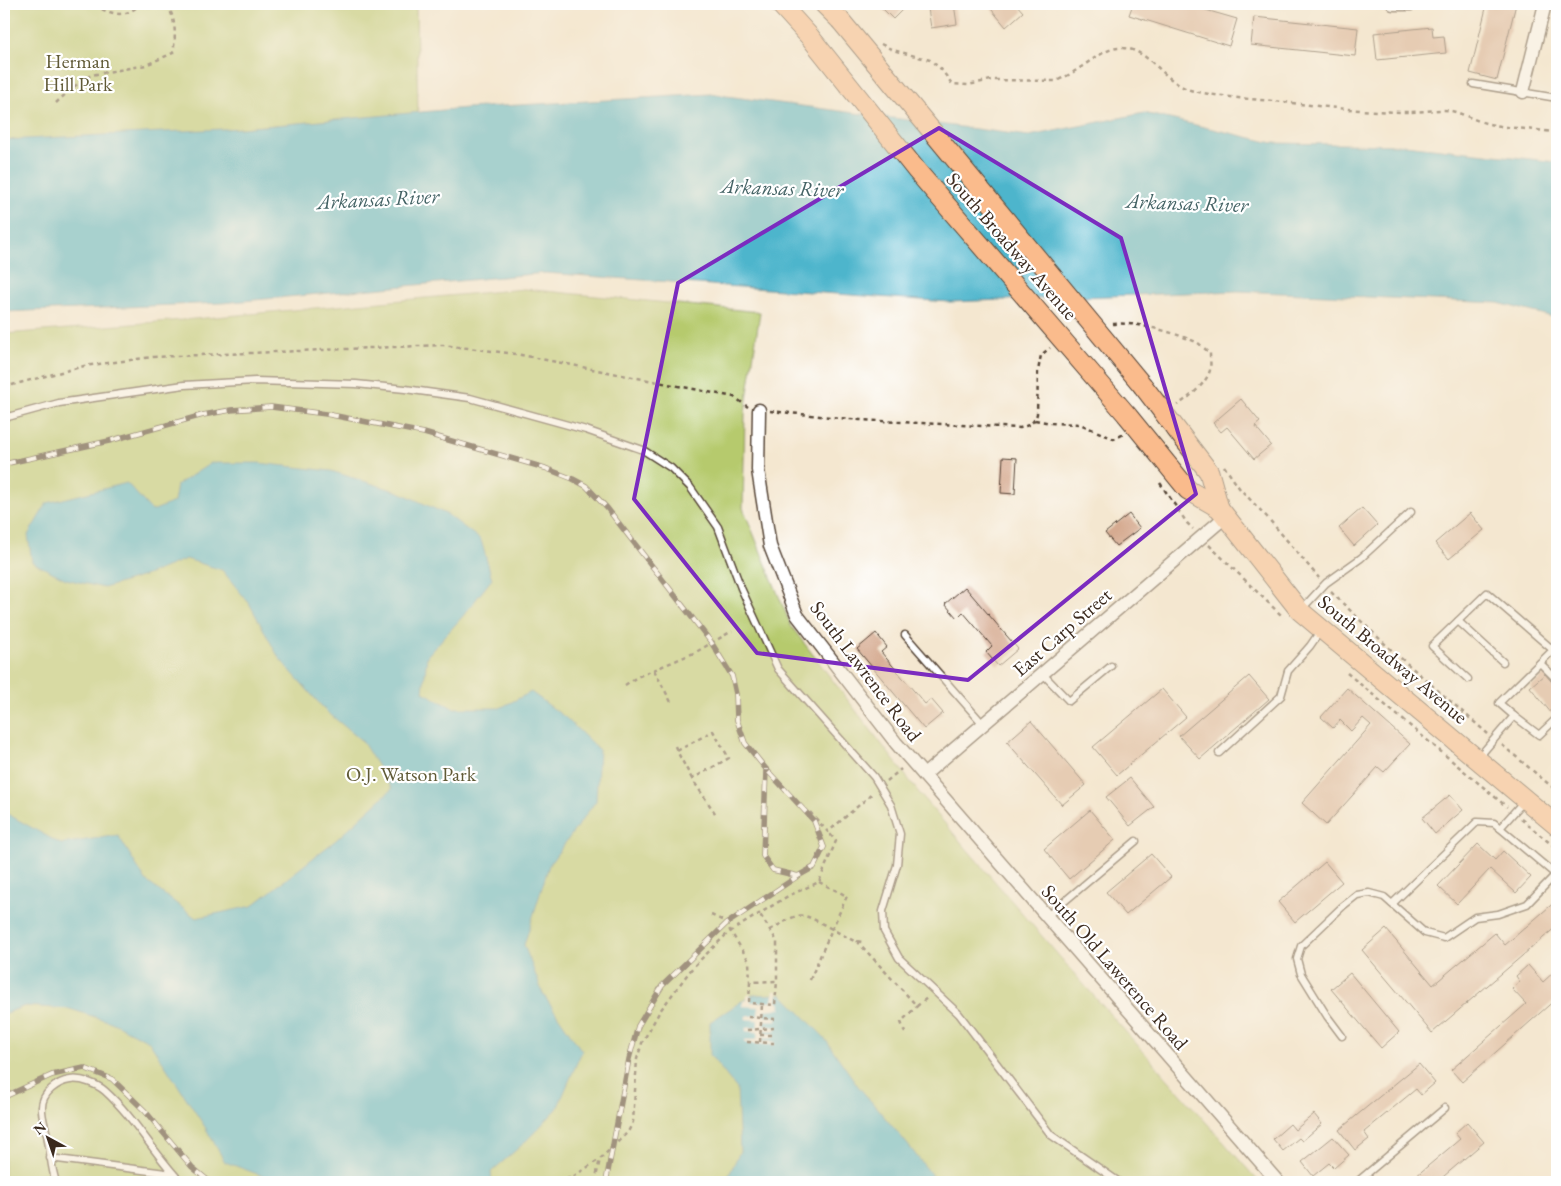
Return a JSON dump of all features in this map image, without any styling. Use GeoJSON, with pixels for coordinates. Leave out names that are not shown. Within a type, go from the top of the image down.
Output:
{"type":"FeatureCollection","features":[{"type":"Feature","properties":{"kind":"main road","name":"South Broadway Avenue"},"geometry":{"type":"LineString","coordinates":[[780,4],[810,37],[917,171],[1132,421],[1188,490],[1222,513],[1300,611],[1557,826]]}},
{"type":"Feature","properties":{"kind":"main road","name":"South Broadway Avenue"},"geometry":{"type":"LineString","coordinates":[[824,4],[847,15],[1143,386],[1210,472],[1222,513]]}},
{"type":"Feature","properties":{"kind":"street"},"geometry":{"type":"LineString","coordinates":[[1393,4],[1410,4]]}},
{"type":"Feature","properties":{"kind":"street"},"geometry":{"type":"LineString","coordinates":[[1523,92],[1545,4]]}},
{"type":"Feature","properties":{"kind":"street","name":"South Lawrence Road"},"geometry":{"type":"LineString","coordinates":[[759,410],[758,470],[770,546],[797,615],[896,743],[924,775]]}},
{"type":"Feature","properties":{"kind":"street","name":"East Carp Street"},"geometry":{"type":"LineString","coordinates":[[924,775],[1222,513]]}},
{"type":"Feature","properties":{"kind":"street","name":"South Old Lawerence Road"},"geometry":{"type":"LineString","coordinates":[[924,775],[1278,1182]]}},
{"type":"Feature","properties":{"kind":"lane"},"geometry":{"type":"LineString","coordinates":[[1473,84],[1557,98]]}},
{"type":"Feature","properties":{"kind":"lane"},"geometry":{"type":"LineString","coordinates":[[4,418],[59,403],[184,386],[255,381],[317,382],[405,388],[470,398],[586,430],[643,450],[671,468],[690,487],[718,527],[741,588],[778,669],[874,776],[891,805],[900,834],[897,864],[883,911],[884,931],[900,958],[959,1014],[978,1036],[1051,1135],[1119,1182]]}},
{"type":"Feature","properties":{"kind":"lane"},"geometry":{"type":"LineString","coordinates":[[1300,611],[1325,585],[1361,558],[1411,512]]}},
{"type":"Feature","properties":{"kind":"lane"},"geometry":{"type":"LineString","coordinates":[[1468,679],[1432,646],[1487,593],[1555,648],[1499,703],[1538,735],[1557,718]]}},
{"type":"Feature","properties":{"kind":"lane"},"geometry":{"type":"LineString","coordinates":[[1458,621],[1503,662]]}},
{"type":"Feature","properties":{"kind":"lane"},"geometry":{"type":"LineString","coordinates":[[1219,753],[1281,696],[1288,671],[1322,629]]}},
{"type":"Feature","properties":{"kind":"lane"},"geometry":{"type":"LineString","coordinates":[[905,635],[984,724]]}},
{"type":"Feature","properties":{"kind":"lane"},"geometry":{"type":"LineString","coordinates":[[1540,663],[1557,680]]}},
{"type":"Feature","properties":{"kind":"lane"},"geometry":{"type":"LineString","coordinates":[[1042,673],[1068,701],[1111,666]]}},
{"type":"Feature","properties":{"kind":"lane"},"geometry":{"type":"LineString","coordinates":[[1477,759],[1514,716]]}},
{"type":"Feature","properties":{"kind":"lane"},"geometry":{"type":"LineString","coordinates":[[1500,828],[1526,799]]}},
{"type":"Feature","properties":{"kind":"lane"},"geometry":{"type":"LineString","coordinates":[[1342,1036],[1301,974],[1297,959],[1301,946],[1356,895],[1368,893],[1384,897],[1425,933],[1444,938],[1475,917],[1498,914],[1527,904],[1556,874],[1494,823],[1477,822],[1392,904]]}},
{"type":"Feature","properties":{"kind":"lane"},"geometry":{"type":"LineString","coordinates":[[1046,917],[1136,841]]}},
{"type":"Feature","properties":{"kind":"lane"},"geometry":{"type":"LineString","coordinates":[[56,1182],[50,1158],[42,1106],[45,1096],[52,1088],[64,1081],[74,1080],[92,1083],[104,1090],[137,1127],[181,1182]]}},
{"type":"Feature","properties":{"kind":"lane"},"geometry":{"type":"LineString","coordinates":[[1357,1182],[1445,1108]]}},
{"type":"Feature","properties":{"kind":"lane"},"geometry":{"type":"LineString","coordinates":[[50,1158],[174,1174]]}},
{"type":"Feature","properties":{"kind":"path"},"geometry":{"type":"LineString","coordinates":[[98,4],[98,8],[117,15],[131,12],[141,4]]}},
{"type":"Feature","properties":{"kind":"path"},"geometry":{"type":"LineString","coordinates":[[56,103],[72,88],[91,75],[146,65],[173,53],[176,34],[173,15],[167,4]]}},
{"type":"Feature","properties":{"kind":"path"},"geometry":{"type":"LineString","coordinates":[[847,15],[850,4]]}},
{"type":"Feature","properties":{"kind":"path"},"geometry":{"type":"LineString","coordinates":[[881,44],[894,50],[930,60],[941,69],[952,84],[968,85],[991,80],[1055,82],[1064,79],[1106,51],[1116,48],[1128,48],[1139,52],[1150,60],[1171,81],[1188,90],[1210,95],[1307,105],[1408,112],[1444,110],[1462,114],[1479,121],[1557,133]]}},
{"type":"Feature","properties":{"kind":"path"},"geometry":{"type":"LineString","coordinates":[[1106,326],[1132,324],[1178,335],[1200,344],[1210,353],[1211,368],[1207,378],[1178,405],[1172,399]]}},
{"type":"Feature","properties":{"kind":"path"},"geometry":{"type":"LineString","coordinates":[[4,387],[84,366],[153,357],[443,345],[516,354],[734,397],[751,410],[860,420],[1020,428],[1029,426],[1035,420],[1037,414],[1038,370],[1041,355],[1053,347]]}},
{"type":"Feature","properties":{"kind":"path"},"geometry":{"type":"LineString","coordinates":[[1035,420],[1051,423],[1080,424],[1114,439],[1132,421]]}},
{"type":"Feature","properties":{"kind":"path"},"geometry":{"type":"LineString","coordinates":[[1219,459],[1240,488],[1347,609],[1388,647],[1557,792]]}},
{"type":"Feature","properties":{"kind":"path"},"geometry":{"type":"LineString","coordinates":[[625,685],[696,652],[732,631]]}},
{"type":"Feature","properties":{"kind":"path"},"geometry":{"type":"LineString","coordinates":[[654,670],[671,702]]}},
{"type":"Feature","properties":{"kind":"path"},"geometry":{"type":"LineString","coordinates":[[677,751],[713,731],[729,758],[692,779]]}},
{"type":"Feature","properties":{"kind":"path"},"geometry":{"type":"LineString","coordinates":[[675,746],[692,779],[717,816]]}},
{"type":"Feature","properties":{"kind":"path"},"geometry":{"type":"LineString","coordinates":[[828,832],[901,769]]}},
{"type":"Feature","properties":{"kind":"path"},"geometry":{"type":"LineString","coordinates":[[526,1182],[571,1178],[600,1159],[628,1132],[633,1122],[637,1058],[642,1043],[660,1011],[693,967],[731,931],[788,896],[819,882],[836,840],[810,812]]}},
{"type":"Feature","properties":{"kind":"path"},"geometry":{"type":"LineString","coordinates":[[809,982],[847,896],[819,882]]}},
{"type":"Feature","properties":{"kind":"path"},"geometry":{"type":"LineString","coordinates":[[711,915],[724,921],[749,961],[748,1003],[775,1005],[777,941],[759,914]]}},
{"type":"Feature","properties":{"kind":"path"},"geometry":{"type":"LineString","coordinates":[[770,930],[796,914],[805,915],[857,942],[917,1006]]}},
{"type":"Feature","properties":{"kind":"path"},"geometry":{"type":"LineString","coordinates":[[857,942],[864,942]]}},
{"type":"Feature","properties":{"kind":"path"},"geometry":{"type":"LineString","coordinates":[[750,982],[777,981]]}},
{"type":"Feature","properties":{"kind":"path"},"geometry":{"type":"LineString","coordinates":[[905,1033],[901,1022],[935,991]]}},
{"type":"Feature","properties":{"kind":"path"},"geometry":{"type":"LineString","coordinates":[[760,1042],[762,1004]]}},
{"type":"Feature","properties":{"kind":"path"},"geometry":{"type":"LineString","coordinates":[[748,1017],[775,1019]]}},
{"type":"Feature","properties":{"kind":"path"},"geometry":{"type":"LineString","coordinates":[[748,1030],[774,1028]]}},
{"type":"Feature","properties":{"kind":"path"},"geometry":{"type":"LineString","coordinates":[[760,1035],[774,1036]]}},
{"type":"Feature","properties":{"kind":"path"},"geometry":{"type":"LineString","coordinates":[[747,1042],[774,1043]]}},
{"type":"Feature","properties":{"kind":"path"},"geometry":{"type":"LineString","coordinates":[[595,1182],[600,1159]]}},
{"type":"Feature","properties":{"kind":"highlighted area"},"geometry":{"type":"Polygon","coordinates":[[[939,128],[1121,238],[1196,494],[968,680],[757,653],[634,499],[678,283],[939,128]]]}},
{"type":"Feature","properties":{"kind":"green space","name":"Herman Hill Park"},"geometry":{"type":"Polygon","coordinates":[[[4,4],[416,4],[418,113],[4,148],[4,4]]]}},
{"type":"Feature","properties":{"kind":"green space","name":"O.J. Watson Park"},"geometry":{"type":"Polygon","coordinates":[[[524,289],[760,312],[745,413],[743,508],[791,626],[923,798],[1078,978],[1259,1182],[4,1182],[4,334],[524,289]]]}},
{"type":"Feature","properties":{"kind":"water","name":"Arkansas River"},"geometry":{"type":"Polygon","coordinates":[[[711,94],[1029,136],[1144,113],[1273,143],[1405,145],[1557,162],[1557,318],[1498,303],[1238,291],[949,302],[545,273],[222,303],[4,312],[4,140],[242,128],[466,108],[711,94]]]}},
{"type":"Feature","properties":{"kind":"water"},"geometry":{"type":"Polygon","coordinates":[[[211,463],[259,463],[331,471],[399,492],[448,515],[481,540],[492,579],[463,616],[427,656],[423,692],[453,708],[500,708],[531,692],[566,718],[599,750],[596,801],[549,865],[524,945],[543,994],[582,1051],[557,1109],[524,1143],[491,1172],[492,1182],[299,1182],[271,1179],[225,1162],[205,1127],[149,1041],[111,1022],[70,1009],[25,1006],[4,1014],[4,812],[61,844],[118,835],[146,881],[196,918],[252,906],[336,840],[392,789],[362,741],[326,711],[279,658],[249,603],[222,570],[186,559],[144,576],[104,588],[66,579],[32,562],[28,535],[47,503],[127,483],[152,511],[174,502],[177,485],[211,463]]]}},
{"type":"Feature","properties":{"kind":"water"},"geometry":{"type":"Polygon","coordinates":[[[782,994],[823,1036],[858,1086],[931,1174],[932,1182],[726,1182],[740,1151],[737,1089],[710,1055],[710,1022],[751,995],[782,994]]]}},
{"type":"Feature","properties":{"kind":"pier"},"geometry":{"type":"Polygon","coordinates":[[[774,991],[778,991],[777,1001],[780,1003],[780,1008],[764,1010],[764,1017],[776,1017],[776,1020],[764,1020],[763,1026],[776,1027],[775,1030],[764,1030],[763,1034],[775,1034],[775,1037],[763,1037],[762,1041],[775,1042],[774,1045],[745,1043],[745,1040],[757,1040],[758,1032],[746,1031],[746,1028],[758,1028],[758,1020],[746,1019],[746,1016],[758,1016],[759,1007],[743,1006],[743,1001],[747,999],[747,995],[750,993],[751,1002],[772,1002],[774,991]]]}},
{"type":"Feature","properties":{"kind":"building"},"geometry":{"type":"Polygon","coordinates":[[[878,4],[908,4],[893,19],[878,4]]]}},
{"type":"Feature","properties":{"kind":"building"},"geometry":{"type":"Polygon","coordinates":[[[954,4],[957,24],[931,28],[928,8],[954,4]]]}},
{"type":"Feature","properties":{"kind":"building"},"geometry":{"type":"Polygon","coordinates":[[[987,4],[1016,4],[1023,12],[1006,27],[987,4]]]}},
{"type":"Feature","properties":{"kind":"building"},"geometry":{"type":"Polygon","coordinates":[[[1133,4],[1185,4],[1237,19],[1229,46],[1129,15],[1133,4]]]}},
{"type":"Feature","properties":{"kind":"building"},"geometry":{"type":"Polygon","coordinates":[[[1487,4],[1516,4],[1497,80],[1470,73],[1487,4]]]}},
{"type":"Feature","properties":{"kind":"building"},"geometry":{"type":"Polygon","coordinates":[[[1254,17],[1358,28],[1355,56],[1251,45],[1254,17]]]}},
{"type":"Feature","properties":{"kind":"building"},"geometry":{"type":"Polygon","coordinates":[[[1432,27],[1433,37],[1444,36],[1446,53],[1377,60],[1374,33],[1432,27]]]}},
{"type":"Feature","properties":{"kind":"building"},"geometry":{"type":"Polygon","coordinates":[[[1241,399],[1260,422],[1255,426],[1271,445],[1254,459],[1227,427],[1221,432],[1213,423],[1241,399]]]}},
{"type":"Feature","properties":{"kind":"building"},"geometry":{"type":"Polygon","coordinates":[[[1003,457],[1017,458],[1015,494],[1001,493],[1003,457]]]}},
{"type":"Feature","properties":{"kind":"building"},"geometry":{"type":"Polygon","coordinates":[[[1362,508],[1377,525],[1354,546],[1339,528],[1362,508]]]}},
{"type":"Feature","properties":{"kind":"building"},"geometry":{"type":"Polygon","coordinates":[[[1470,513],[1484,530],[1449,559],[1435,543],[1470,513]]]}},
{"type":"Feature","properties":{"kind":"building"},"geometry":{"type":"Polygon","coordinates":[[[1129,514],[1140,528],[1116,546],[1105,533],[1129,514]]]}},
{"type":"Feature","properties":{"kind":"building"},"geometry":{"type":"Polygon","coordinates":[[[965,587],[1018,649],[998,666],[986,652],[992,646],[963,612],[957,618],[945,604],[965,587]]]}},
{"type":"Feature","properties":{"kind":"building"},"geometry":{"type":"Polygon","coordinates":[[[876,633],[887,647],[881,652],[925,704],[931,699],[943,713],[924,729],[857,649],[876,633]]]}},
{"type":"Feature","properties":{"kind":"building"},"geometry":{"type":"Polygon","coordinates":[[[1545,674],[1557,688],[1557,710],[1552,714],[1530,687],[1545,674]]]}},
{"type":"Feature","properties":{"kind":"building"},"geometry":{"type":"Polygon","coordinates":[[[1249,676],[1269,699],[1200,759],[1179,736],[1249,676]]]}},
{"type":"Feature","properties":{"kind":"building"},"geometry":{"type":"Polygon","coordinates":[[[1347,688],[1410,744],[1384,772],[1378,767],[1326,825],[1302,803],[1371,725],[1363,718],[1351,731],[1340,720],[1333,728],[1321,717],[1347,688]]]}},
{"type":"Feature","properties":{"kind":"building"},"geometry":{"type":"Polygon","coordinates":[[[1162,689],[1186,717],[1117,775],[1093,747],[1162,689]]]}},
{"type":"Feature","properties":{"kind":"building"},"geometry":{"type":"Polygon","coordinates":[[[1031,721],[1086,785],[1062,805],[1007,742],[1031,721]]]}},
{"type":"Feature","properties":{"kind":"building"},"geometry":{"type":"Polygon","coordinates":[[[1130,778],[1154,807],[1130,826],[1106,797],[1130,778]]]}},
{"type":"Feature","properties":{"kind":"building"},"geometry":{"type":"Polygon","coordinates":[[[1450,795],[1463,810],[1435,834],[1422,818],[1450,795]]]}},
{"type":"Feature","properties":{"kind":"building"},"geometry":{"type":"Polygon","coordinates":[[[1090,810],[1115,840],[1069,879],[1044,849],[1090,810]]]}},
{"type":"Feature","properties":{"kind":"building"},"geometry":{"type":"Polygon","coordinates":[[[1478,844],[1495,860],[1503,851],[1531,877],[1516,893],[1490,869],[1457,904],[1438,886],[1478,844]]]}},
{"type":"Feature","properties":{"kind":"building"},"geometry":{"type":"Polygon","coordinates":[[[1151,854],[1171,877],[1126,915],[1106,892],[1151,854]]]}},
{"type":"Feature","properties":{"kind":"building"},"geometry":{"type":"Polygon","coordinates":[[[1325,862],[1342,882],[1295,922],[1278,902],[1325,862]]]}},
{"type":"Feature","properties":{"kind":"building"},"geometry":{"type":"Polygon","coordinates":[[[1557,900],[1557,926],[1432,1033],[1362,950],[1386,929],[1433,985],[1495,933],[1505,945],[1557,900]]]}},
{"type":"Feature","properties":{"kind":"building"},"geometry":{"type":"Polygon","coordinates":[[[1528,965],[1543,982],[1557,969],[1557,998],[1462,1082],[1451,1070],[1526,1004],[1512,989],[1520,982],[1516,976],[1528,965]]]}},
{"type":"Feature","properties":{"kind":"building"},"geometry":{"type":"Polygon","coordinates":[[[1350,973],[1399,1032],[1381,1048],[1331,989],[1350,973]]]}},
{"type":"Feature","properties":{"kind":"building"},"geometry":{"type":"Polygon","coordinates":[[[1419,1064],[1435,1083],[1421,1095],[1416,1089],[1364,1132],[1369,1139],[1355,1150],[1339,1130],[1419,1064]]]}},
{"type":"Feature","properties":{"kind":"building"},"geometry":{"type":"Polygon","coordinates":[[[1314,1114],[1322,1124],[1302,1141],[1299,1138],[1283,1151],[1273,1139],[1290,1124],[1295,1130],[1314,1114]]]}},
{"type":"Feature","properties":{"kind":"building"},"geometry":{"type":"Polygon","coordinates":[[[1467,1122],[1484,1142],[1437,1182],[1409,1182],[1460,1139],[1455,1133],[1467,1122]]]}},
{"type":"Feature","properties":{"kind":"building"},"geometry":{"type":"Polygon","coordinates":[[[1333,1137],[1349,1155],[1334,1168],[1329,1163],[1313,1176],[1302,1162],[1333,1137]]]}},
{"type":"Feature","properties":{"kind":"railway"},"geometry":{"type":"LineString","coordinates":[[4,464],[109,441],[203,415],[231,410],[271,407],[326,414],[424,433],[545,468],[573,479],[586,486],[607,508],[711,642],[732,676],[736,694],[737,720],[745,743],[814,821],[824,847],[814,867],[798,876],[773,870],[763,856],[766,769]]}},
{"type":"Feature","properties":{"kind":"railway"},"geometry":{"type":"LineString","coordinates":[[606,1182],[629,1059],[638,1026],[662,986],[726,924],[798,876]]}},
{"type":"Feature","properties":{"kind":"railway"},"geometry":{"type":"LineString","coordinates":[[4,1097],[52,1075],[84,1068],[112,1079],[145,1111],[192,1167],[210,1182]]}}]}
